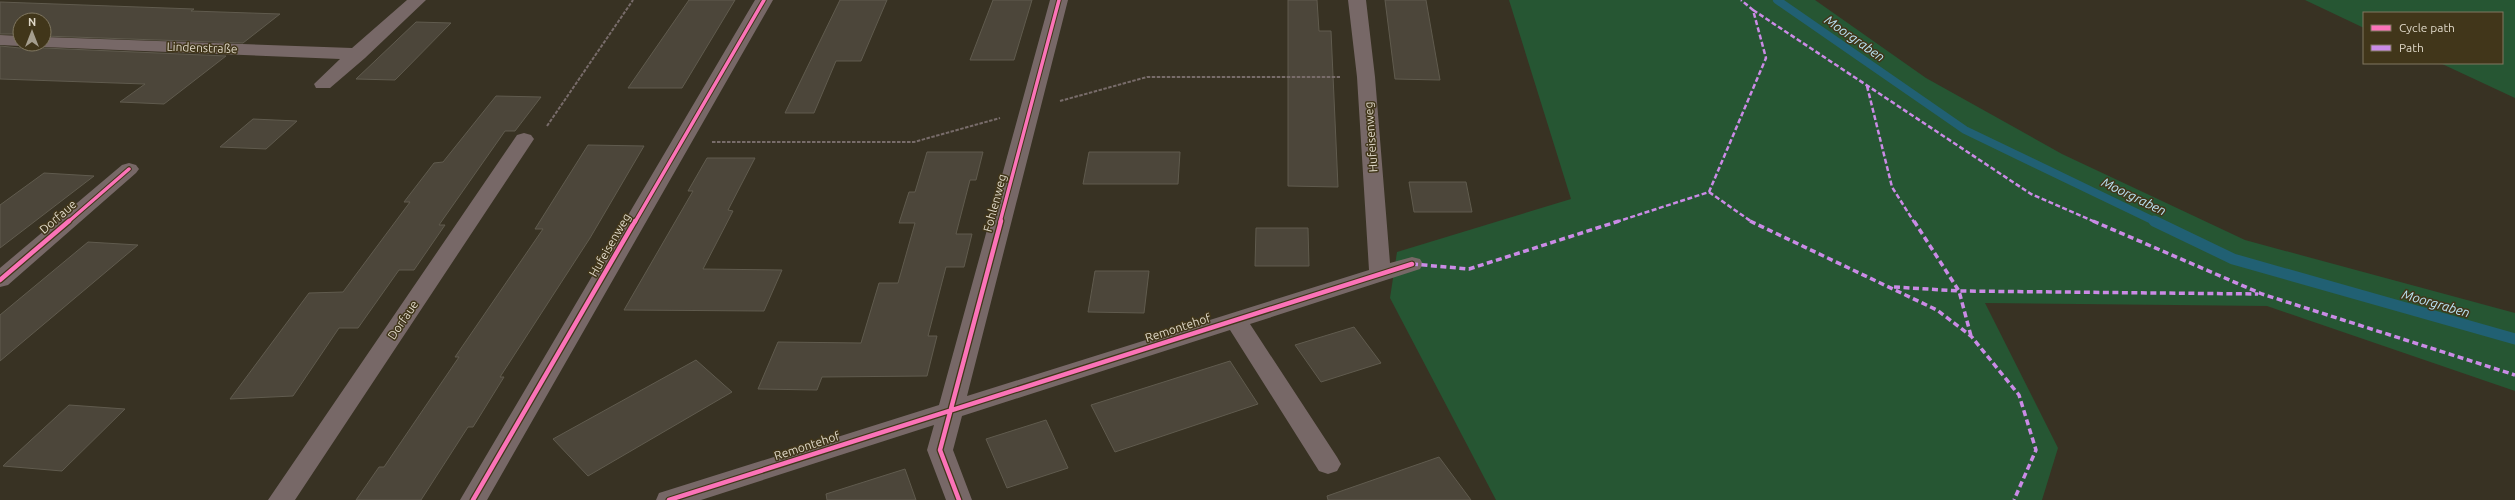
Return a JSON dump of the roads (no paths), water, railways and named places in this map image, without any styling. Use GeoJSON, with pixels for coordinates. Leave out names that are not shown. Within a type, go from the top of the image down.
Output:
{"type":"FeatureCollection","features":[{"type":"Feature","properties":{"kind":"street"},"geometry":{"type":"LineString","coordinates":[[323,84],[359,54],[417,0]]}},
{"type":"Feature","properties":{"kind":"street","name":"Hufeisenweg"},"geometry":{"type":"LineString","coordinates":[[473,500],[764,0]]}},
{"type":"Feature","properties":{"kind":"street","name":"Fohlenweg"},"geometry":{"type":"LineString","coordinates":[[950,411],[1059,0]]}},
{"type":"Feature","properties":{"kind":"street","name":"Hufeisenweg"},"geometry":{"type":"LineString","coordinates":[[1357,0],[1366,78],[1380,274]]}},
{"type":"Feature","properties":{"kind":"street"},"geometry":{"type":"LineString","coordinates":[[0,40],[12,41]]}},
{"type":"Feature","properties":{"kind":"street","name":"Lindenstraße"},"geometry":{"type":"LineString","coordinates":[[52,42],[359,54]]}},
{"type":"Feature","properties":{"kind":"street","name":"Dorfaue"},"geometry":{"type":"LineString","coordinates":[[281,500],[524,139]]}},
{"type":"Feature","properties":{"kind":"street","name":"Dorfaue"},"geometry":{"type":"LineString","coordinates":[[0,280],[129,169]]}},
{"type":"Feature","properties":{"kind":"street","name":"Remontehof"},"geometry":{"type":"LineString","coordinates":[[669,500],[1412,264]]}},
{"type":"Feature","properties":{"kind":"street"},"geometry":{"type":"LineString","coordinates":[[1236,320],[1328,464]]}},
{"type":"Feature","properties":{"kind":"street"},"geometry":{"type":"LineString","coordinates":[[950,411],[940,450],[959,500]]}},
{"type":"Feature","properties":{"kind":"waterway","name":"Moorgraben"},"geometry":{"type":"LineString","coordinates":[[1777,0],[1965,130],[2156,222]]}},
{"type":"Feature","properties":{"kind":"waterway","name":"Moorgraben"},"geometry":{"type":"LineString","coordinates":[[2154,221],[2233,259],[2515,339]]}}]}
